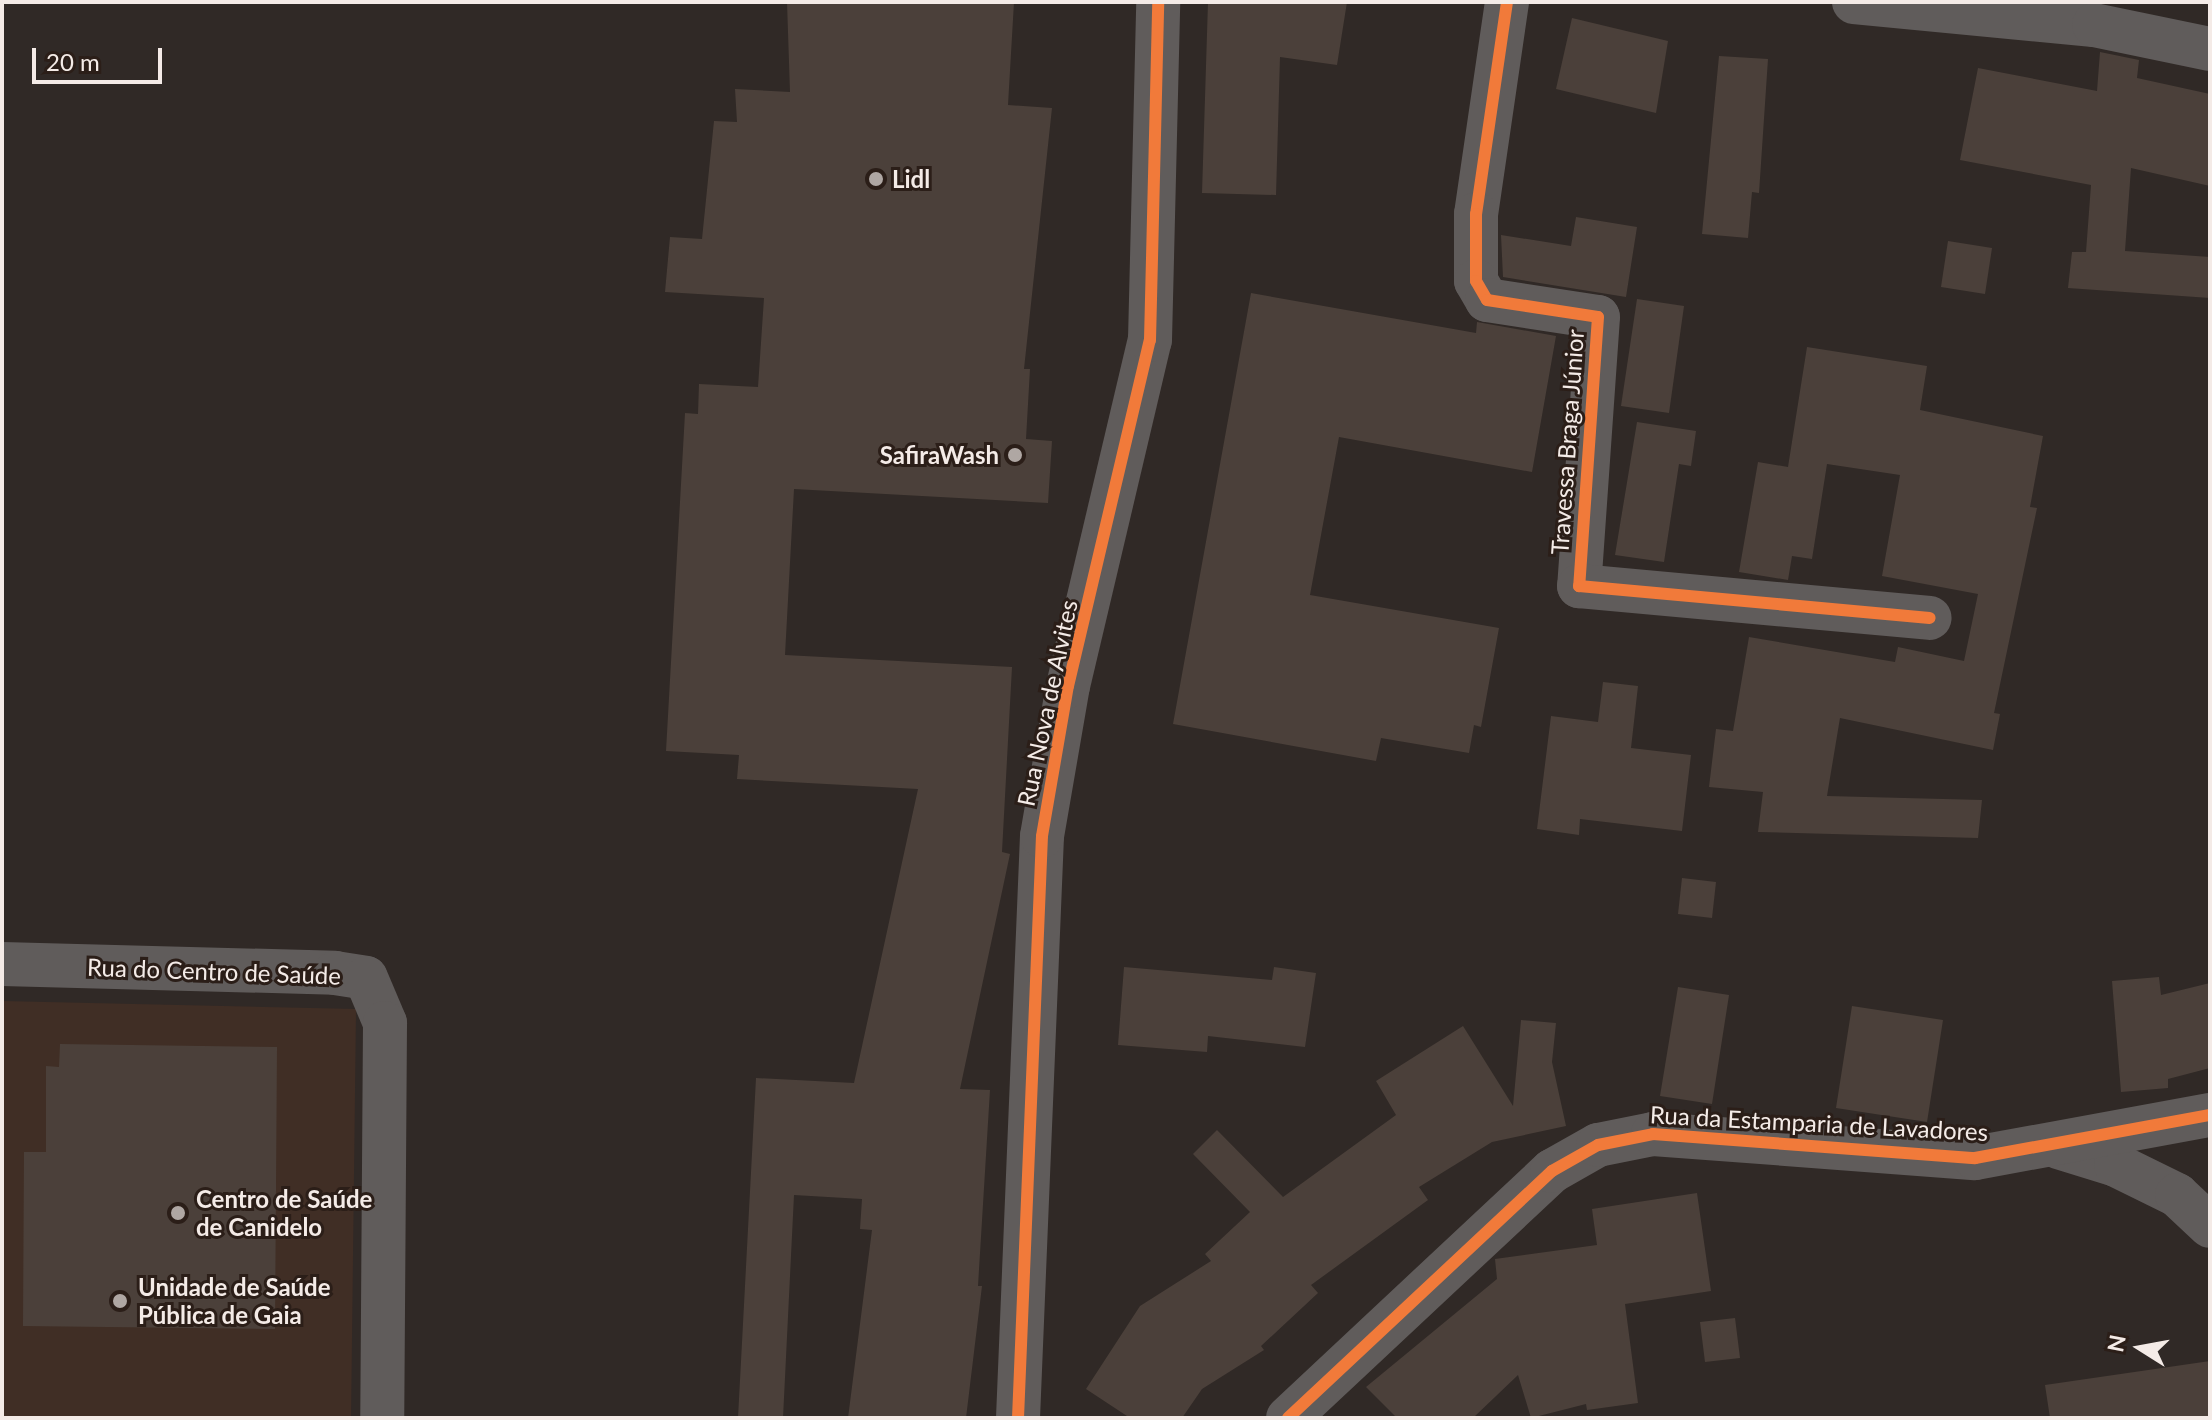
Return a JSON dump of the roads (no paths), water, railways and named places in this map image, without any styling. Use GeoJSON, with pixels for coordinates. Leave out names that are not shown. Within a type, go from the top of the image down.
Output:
{"type":"FeatureCollection","features":[{"type":"Feature","properties":{"kind":"street","name":"Rua Nova de Alvites"},"geometry":{"type":"LineString","coordinates":[[1018,1418],[1042,836],[1068,686],[1150,340],[1158,2]]}},
{"type":"Feature","properties":{"kind":"street","name":"Travessa Braga Júnior"},"geometry":{"type":"LineString","coordinates":[[1507,2],[1476,214],[1476,281],[1487,300],[1598,317],[1579,586],[1930,618]]}},
{"type":"Feature","properties":{"kind":"street"},"geometry":{"type":"LineString","coordinates":[[1854,2],[2094,25],[2210,49]]}},
{"type":"Feature","properties":{"kind":"street","name":"Rua do Centro de Saúde"},"geometry":{"type":"LineString","coordinates":[[2,964],[335,973],[366,978],[385,1023],[382,1418]]}},
{"type":"Feature","properties":{"kind":"street","name":"Rua da Estamparia de Lavadores"},"geometry":{"type":"LineString","coordinates":[[1288,1418],[1552,1171],[1598,1145],[1653,1134],[1975,1158],[2210,1115]]}},
{"type":"Feature","properties":{"kind":"street"},"geometry":{"type":"LineString","coordinates":[[2051,1144],[2116,1165],[2177,1195],[2210,1226]]}},
{"type":"Feature","properties":{"kind":"place","name":"Lidl"},"geometry":{"type":"Point","coordinates":[876,179]}},
{"type":"Feature","properties":{"kind":"place","name":"SafiraWash"},"geometry":{"type":"Point","coordinates":[1015,455]}},
{"type":"Feature","properties":{"kind":"place","name":"Centro de Saúde de Canidelo"},"geometry":{"type":"Point","coordinates":[178,1213]}},
{"type":"Feature","properties":{"kind":"place","name":"Unidade de Saúde Pública de Gaia"},"geometry":{"type":"Point","coordinates":[120,1301]}}]}
